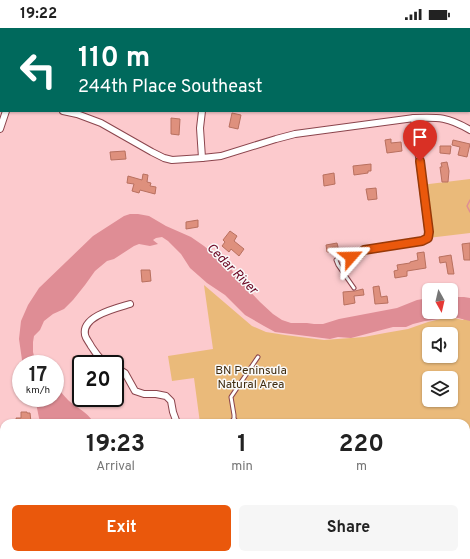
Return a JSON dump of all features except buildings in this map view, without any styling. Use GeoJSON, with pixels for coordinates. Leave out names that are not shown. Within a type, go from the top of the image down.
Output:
{"type":"FeatureCollection","features":[{"type":"Feature","properties":{"kind":"street"},"geometry":{"type":"LineString","coordinates":[[0,129],[6,112]]}},
{"type":"Feature","properties":{"kind":"street"},"geometry":{"type":"LineString","coordinates":[[68,112],[101,122],[164,158],[172,160],[221,156],[295,134],[414,118],[444,118],[457,122],[470,130]]}},
{"type":"Feature","properties":{"kind":"street"},"geometry":{"type":"LineString","coordinates":[[202,112],[200,128],[202,158]]}},
{"type":"Feature","properties":{"kind":"street"},"geometry":{"type":"LineString","coordinates":[[364,250],[422,241],[428,238],[429,232],[414,118]]}},
{"type":"Feature","properties":{"kind":"street"},"geometry":{"type":"LineString","coordinates":[[97,355],[85,336],[85,330],[88,323],[102,312],[130,304]]}},
{"type":"Feature","properties":{"kind":"street"},"geometry":{"type":"LineString","coordinates":[[124,372],[135,391],[144,394],[166,396],[170,401],[176,419]]}},
{"type":"Feature","properties":{"kind":"lane"},"geometry":{"type":"LineString","coordinates":[[354,288],[336,260],[342,256],[356,258],[364,250]]}},
{"type":"Feature","properties":{"kind":"lane"},"geometry":{"type":"LineString","coordinates":[[233,419],[230,397],[258,357]]}},
{"type":"Feature","properties":{"kind":"green space"},"geometry":{"type":"Polygon","coordinates":[[[470,179],[470,233],[428,238],[421,185],[470,179]]]}},
{"type":"Feature","properties":{"kind":"green space","name":"BN Peninsula Natural Area"},"geometry":{"type":"Polygon","coordinates":[[[204,285],[252,326],[266,332],[324,340],[364,337],[408,329],[441,319],[463,320],[470,313],[470,419],[199,419],[194,378],[172,381],[168,356],[213,349],[204,285]]]}},
{"type":"Feature","properties":{"kind":"shaded area"},"geometry":{"type":"Polygon","coordinates":[[[138,214],[149,216],[166,226],[191,237],[231,269],[237,278],[273,314],[282,320],[291,323],[323,324],[339,319],[397,308],[422,299],[422,319],[439,319],[425,321],[406,327],[393,327],[351,338],[338,337],[330,339],[275,332],[245,315],[225,295],[207,283],[190,268],[181,254],[162,237],[153,240],[158,244],[150,246],[139,244],[134,246],[114,259],[107,261],[95,271],[73,300],[64,309],[53,314],[44,321],[40,330],[34,336],[34,355],[21,355],[19,339],[21,321],[28,305],[39,288],[93,236],[124,216],[138,214]]]}},
{"type":"Feature","properties":{"kind":"shaded area"},"geometry":{"type":"Polygon","coordinates":[[[458,297],[470,298],[470,321],[458,318],[458,297]]]}},
{"type":"Feature","properties":{"kind":"shaded area"},"geometry":{"type":"Polygon","coordinates":[[[64,396],[72,404],[72,407],[77,407],[85,412],[91,419],[39,419],[37,407],[64,407],[64,396]]]}},
{"type":"Feature","properties":{"kind":"waterway"},"geometry":{"type":"LineString","coordinates":[[470,200],[467,206],[470,212]]}},
{"type":"Feature","properties":{"kind":"route"},"geometry":{"type":"LineString","coordinates":[[351,257],[356,258],[364,250],[422,241],[428,238],[429,232],[420,161]]}},
{"type":"Feature","properties":{"kind":"water label","name":"Cedar River"},"geometry":{"type":"Point","coordinates":[233,268]}}]}
